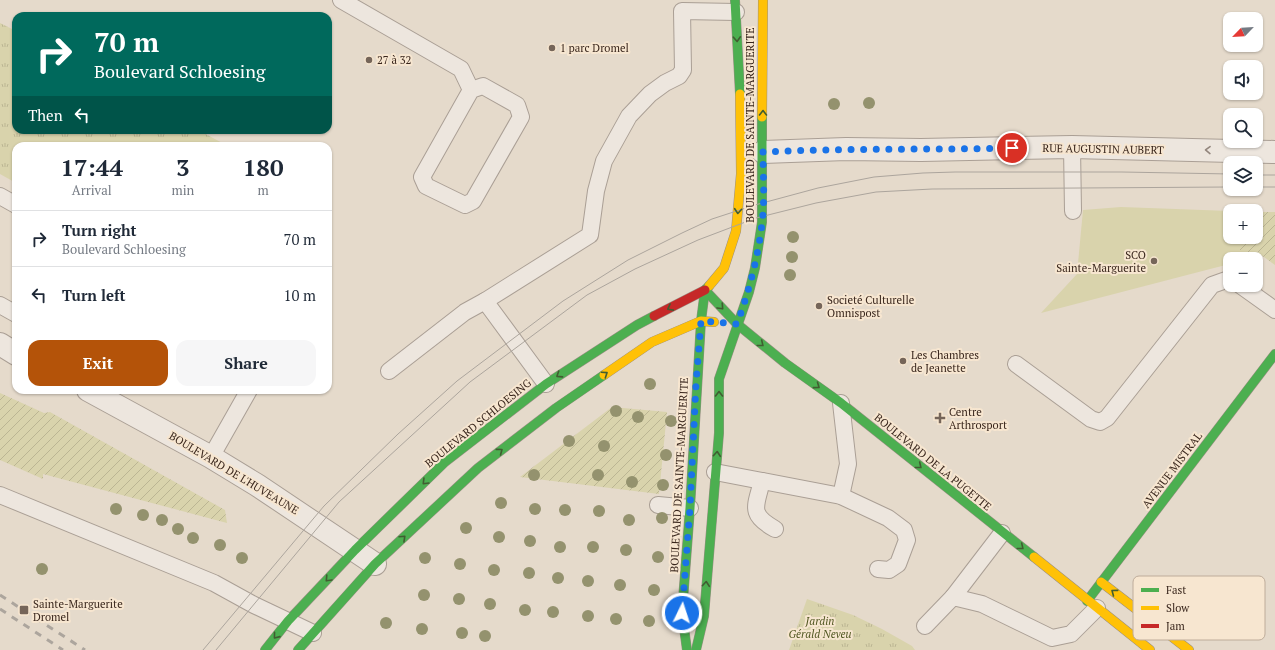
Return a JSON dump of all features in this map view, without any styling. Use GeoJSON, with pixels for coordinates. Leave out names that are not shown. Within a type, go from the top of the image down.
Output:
{"type":"FeatureCollection","features":[{"type":"Feature","properties":{"kind":"main road","name":"BOULEVARD DE SAINTE-MARGUERITE"},"geometry":{"type":"LineString","coordinates":[[696,650],[704,616],[719,433],[719,379],[749,292],[755,268],[762,222],[763,0]]}},
{"type":"Feature","properties":{"kind":"main road","name":"BOULEVARD DE SAINTE-MARGUERITE"},"geometry":{"type":"LineString","coordinates":[[687,650],[682,613],[701,321],[705,290],[724,268],[736,231],[741,174],[741,138],[735,6]]}},
{"type":"Feature","properties":{"kind":"main road","name":"BOULEVARD DE LA PUGETTE"},"geometry":{"type":"LineString","coordinates":[[705,290],[737,324],[785,363],[841,403],[1133,637]]}},
{"type":"Feature","properties":{"kind":"main road","name":"BOULEVARD SCHLOESING"},"geometry":{"type":"LineString","coordinates":[[265,650],[288,621],[355,550],[445,462],[546,384],[638,325],[705,290]]}},
{"type":"Feature","properties":{"kind":"main road"},"geometry":{"type":"LineString","coordinates":[[298,650],[375,564],[478,468],[556,408],[652,342],[701,321],[737,324]]}},
{"type":"Feature","properties":{"kind":"main road","name":"AVENUE MISTRAL"},"geometry":{"type":"LineString","coordinates":[[1092,605],[1101,582],[1275,354]]}},
{"type":"Feature","properties":{"kind":"main road"},"geometry":{"type":"LineString","coordinates":[[1101,582],[1133,606]]}},
{"type":"Feature","properties":{"kind":"main road","name":"BOULEVARD DE LA PUGETTE"},"geometry":{"type":"LineString","coordinates":[[1137,640],[1150,650]]}},
{"type":"Feature","properties":{"kind":"main road"},"geometry":{"type":"LineString","coordinates":[[1177,640],[1190,650]]}},
{"type":"Feature","properties":{"kind":"street","name":"RUE AUGUSTIN AUBERT"},"geometry":{"type":"LineString","coordinates":[[763,152],[846,149],[921,150],[1072,147],[1275,152]]}},
{"type":"Feature","properties":{"kind":"street"},"geometry":{"type":"LineString","coordinates":[[0,344],[12,352]]}},
{"type":"Feature","properties":{"kind":"street","name":"BOULEVARD DE L'HUVEAUNE"},"geometry":{"type":"LineString","coordinates":[[95,394],[211,457],[257,485],[375,564]]}},
{"type":"Feature","properties":{"kind":"lane"},"geometry":{"type":"LineString","coordinates":[[341,0],[460,69],[471,90]]}},
{"type":"Feature","properties":{"kind":"lane"},"geometry":{"type":"LineString","coordinates":[[389,372],[465,312],[590,236],[596,190],[604,161],[629,116],[650,94],[665,83],[679,76],[683,70],[682,6],[735,6]]}},
{"type":"Feature","properties":{"kind":"lane"},"geometry":{"type":"LineString","coordinates":[[483,86],[517,105],[521,116],[474,201],[465,205],[426,186],[422,177],[471,90],[483,86]]}},
{"type":"Feature","properties":{"kind":"lane"},"geometry":{"type":"LineString","coordinates":[[1072,147],[1073,211]]}},
{"type":"Feature","properties":{"kind":"lane"},"geometry":{"type":"LineString","coordinates":[[0,196],[12,203]]}},
{"type":"Feature","properties":{"kind":"lane"},"geometry":{"type":"LineString","coordinates":[[1016,364],[1090,420],[1100,422],[1107,418],[1212,285],[1223,281]]}},
{"type":"Feature","properties":{"kind":"lane"},"geometry":{"type":"LineString","coordinates":[[1250,292],[1275,310]]}},
{"type":"Feature","properties":{"kind":"lane"},"geometry":{"type":"LineString","coordinates":[[485,301],[546,384]]}},
{"type":"Feature","properties":{"kind":"lane"},"geometry":{"type":"LineString","coordinates":[[0,305],[12,312]]}},
{"type":"Feature","properties":{"kind":"lane"},"geometry":{"type":"LineString","coordinates":[[211,457],[247,394]]}},
{"type":"Feature","properties":{"kind":"lane"},"geometry":{"type":"LineString","coordinates":[[841,403],[848,464],[841,496]]}},
{"type":"Feature","properties":{"kind":"lane"},"geometry":{"type":"LineString","coordinates":[[716,472],[841,496],[888,518],[904,530],[906,540],[898,564],[889,570],[878,569]]}},
{"type":"Feature","properties":{"kind":"lane"},"geometry":{"type":"LineString","coordinates":[[762,481],[756,509],[757,517],[774,529]]}},
{"type":"Feature","properties":{"kind":"lane"},"geometry":{"type":"LineString","coordinates":[[0,495],[214,583],[254,605],[313,633]]}},
{"type":"Feature","properties":{"kind":"lane"},"geometry":{"type":"LineString","coordinates":[[658,505],[690,508]]}},
{"type":"Feature","properties":{"kind":"lane"},"geometry":{"type":"LineString","coordinates":[[925,626],[953,597],[1002,533]]}},
{"type":"Feature","properties":{"kind":"lane"},"geometry":{"type":"LineString","coordinates":[[953,597],[982,604],[1052,638],[1072,634],[1092,605]]}},
{"type":"Feature","properties":{"kind":"green space"},"geometry":{"type":"Polygon","coordinates":[[[0,23],[12,29],[12,134],[206,134],[220,142],[12,142],[12,181],[0,174],[0,23]]]}},
{"type":"Feature","properties":{"kind":"green space","name":"SCO Sainte-Marguerite"},"geometry":{"type":"Polygon","coordinates":[[[1121,207],[1223,211],[1223,244],[1240,244],[1240,252],[1223,252],[1223,266],[1041,313],[1077,274],[1083,210],[1121,207]]]}},
{"type":"Feature","properties":{"kind":"green space"},"geometry":{"type":"Polygon","coordinates":[[[1263,212],[1275,212],[1275,265],[1263,256],[1263,252],[1240,252],[1240,244],[1263,244],[1263,212]]]}},
{"type":"Feature","properties":{"kind":"green space"},"geometry":{"type":"Polygon","coordinates":[[[0,393],[44,413],[50,412],[225,510],[227,523],[43,474],[43,479],[0,460],[0,393]]]}},
{"type":"Feature","properties":{"kind":"green space"},"geometry":{"type":"Polygon","coordinates":[[[612,407],[667,412],[659,494],[520,477],[612,407]]]}},
{"type":"Feature","properties":{"kind":"green space","name":"Jardin Gérald Neveu"},"geometry":{"type":"Polygon","coordinates":[[[807,599],[853,615],[882,629],[912,646],[915,650],[789,650],[807,599]]]}},
{"type":"Feature","properties":{"kind":"tram line"},"geometry":{"type":"LineString","coordinates":[[203,650],[324,506],[398,434],[457,381],[563,301],[628,260],[682,233],[712,219],[755,205],[818,188],[874,177],[955,172],[1223,174]]}},
{"type":"Feature","properties":{"kind":"tram line"},"geometry":{"type":"LineString","coordinates":[[1263,175],[1275,175]]}},
{"type":"Feature","properties":{"kind":"tram line"},"geometry":{"type":"LineString","coordinates":[[216,650],[339,502],[470,382],[587,295],[635,269],[698,240],[756,218],[816,203],[876,192],[932,189],[1223,187]]}},
{"type":"Feature","properties":{"kind":"tram line"},"geometry":{"type":"LineString","coordinates":[[1263,187],[1275,187]]}},
{"type":"Feature","properties":{"kind":"railway"},"geometry":{"type":"LineString","coordinates":[[0,595],[85,650]]}},
{"type":"Feature","properties":{"kind":"railway"},"geometry":{"type":"LineString","coordinates":[[0,609],[63,650]]}},
{"type":"Feature","properties":{"kind":"traffic: fast"},"geometry":{"type":"LineString","coordinates":[[735,0],[740,94]]}},
{"type":"Feature","properties":{"kind":"traffic: fast"},"geometry":{"type":"LineString","coordinates":[[696,650],[704,616],[719,433],[719,379],[749,292],[755,268],[762,222],[762,117]]}},
{"type":"Feature","properties":{"kind":"traffic: fast"},"geometry":{"type":"LineString","coordinates":[[687,650],[682,613],[701,321],[705,290],[709,286]]}},
{"type":"Feature","properties":{"kind":"traffic: fast"},"geometry":{"type":"LineString","coordinates":[[705,290],[737,324],[785,363],[841,403],[1034,557]]}},
{"type":"Feature","properties":{"kind":"traffic: fast"},"geometry":{"type":"LineString","coordinates":[[265,650],[288,621],[355,550],[445,462],[546,384],[637,325],[654,316]]}},
{"type":"Feature","properties":{"kind":"traffic: fast"},"geometry":{"type":"LineString","coordinates":[[1087,601],[1275,354]]}},
{"type":"Feature","properties":{"kind":"traffic: fast"},"geometry":{"type":"LineString","coordinates":[[298,650],[375,564],[478,468],[556,408],[604,375]]}},
{"type":"Feature","properties":{"kind":"traffic: slow"},"geometry":{"type":"LineString","coordinates":[[762,117],[763,0]]}},
{"type":"Feature","properties":{"kind":"traffic: slow"},"geometry":{"type":"LineString","coordinates":[[709,286],[724,268],[736,231],[741,174],[740,94]]}},
{"type":"Feature","properties":{"kind":"traffic: slow"},"geometry":{"type":"LineString","coordinates":[[604,375],[652,342],[701,321],[714,322]]}},
{"type":"Feature","properties":{"kind":"traffic: slow"},"geometry":{"type":"LineString","coordinates":[[1034,557],[1133,636]]}},
{"type":"Feature","properties":{"kind":"traffic: slow"},"geometry":{"type":"LineString","coordinates":[[1101,582],[1133,607]]}},
{"type":"Feature","properties":{"kind":"traffic: slow"},"geometry":{"type":"LineString","coordinates":[[1138,640],[1150,650]]}},
{"type":"Feature","properties":{"kind":"traffic: slow"},"geometry":{"type":"LineString","coordinates":[[1176,640],[1189,650]]}},
{"type":"Feature","properties":{"kind":"traffic: jam"},"geometry":{"type":"LineString","coordinates":[[654,316],[705,290]]}},
{"type":"Feature","properties":{"kind":"place","name":"1 parc Dromel"},"geometry":{"type":"Point","coordinates":[552,48]}},
{"type":"Feature","properties":{"kind":"place","name":"27 à 32"},"geometry":{"type":"Point","coordinates":[369,60]}},
{"type":"Feature","properties":{"kind":"place","name":"SCO Sainte-Marguerite"},"geometry":{"type":"Point","coordinates":[1154,261]}},
{"type":"Feature","properties":{"kind":"place","name":"Societé Culturelle Omnispost"},"geometry":{"type":"Point","coordinates":[819,306]}},
{"type":"Feature","properties":{"kind":"place","name":"Les Chambres de Jeanette"},"geometry":{"type":"Point","coordinates":[903,361]}},
{"type":"Feature","properties":{"kind":"place","name":"Centre Arthrosport"},"geometry":{"type":"Point","coordinates":[940,418]}},
{"type":"Feature","properties":{"kind":"place","name":"Sainte-Marguerite Dromel"},"geometry":{"type":"Point","coordinates":[24,610]}},
{"type":"Feature","properties":{"kind":"route"},"geometry":{"type":"LineString","coordinates":[[682,613],[701,321],[737,324],[749,292],[755,268],[762,222],[763,152],[846,149],[921,150],[1012,148]]}}]}
